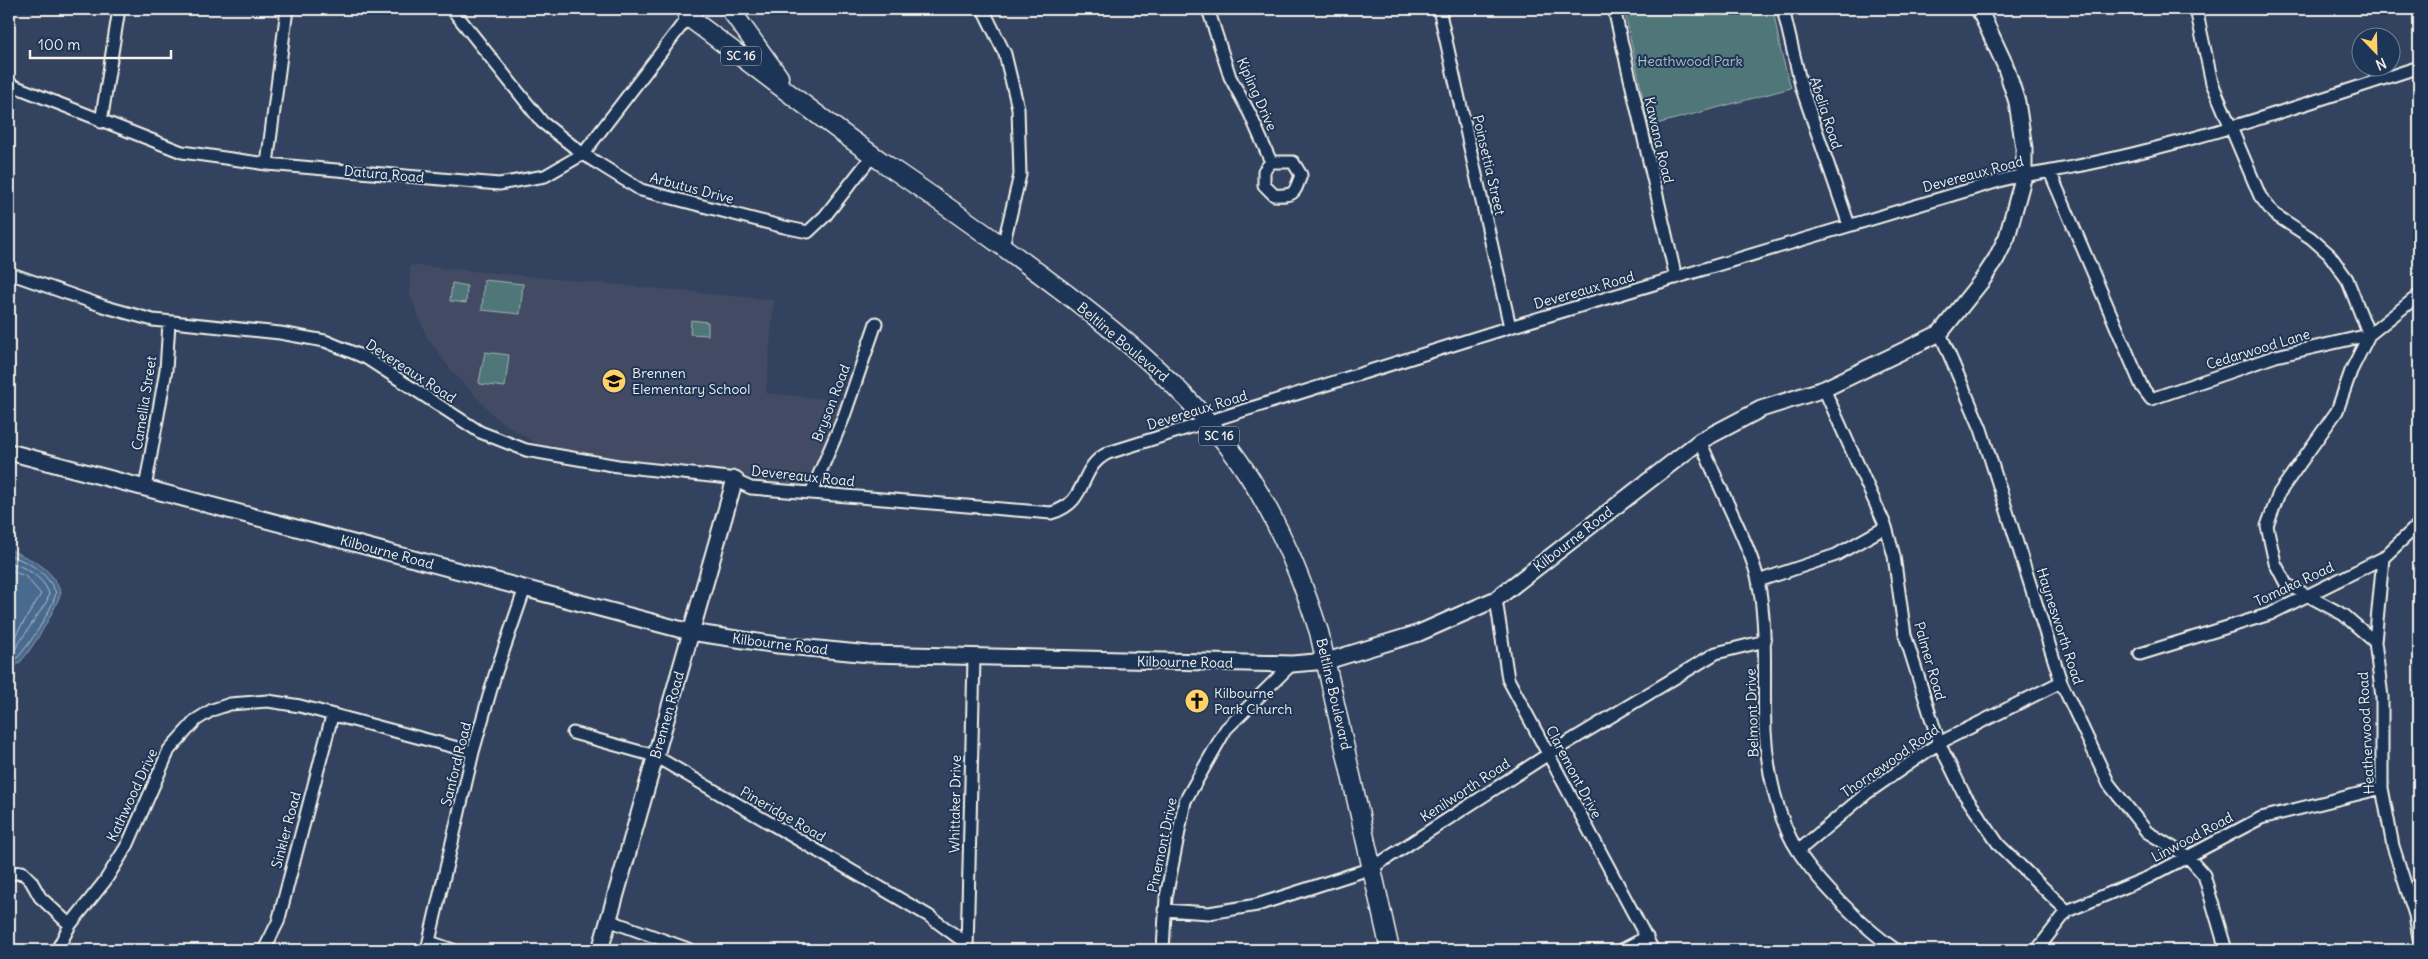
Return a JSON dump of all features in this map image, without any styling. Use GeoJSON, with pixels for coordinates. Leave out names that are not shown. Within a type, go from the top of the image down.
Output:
{"type":"FeatureCollection","features":[{"type":"Feature","properties":{"kind":"main road","name":"SC 16"},"geometry":{"type":"LineString","coordinates":[[730,9],[793,95]]}},
{"type":"Feature","properties":{"kind":"main road","name":"SC 16"},"geometry":{"type":"LineString","coordinates":[[688,11],[793,95]]}},
{"type":"Feature","properties":{"kind":"main road","name":"Beltline Boulevard"},"geometry":{"type":"LineString","coordinates":[[793,95],[873,155],[1003,246],[1138,350],[1166,376],[1208,422],[1248,476],[1276,524],[1309,600],[1327,661],[1390,950]]}},
{"type":"Feature","properties":{"kind":"street"},"geometry":{"type":"LineString","coordinates":[[101,122],[119,9]]}},
{"type":"Feature","properties":{"kind":"street"},"geometry":{"type":"LineString","coordinates":[[267,164],[287,9]]}},
{"type":"Feature","properties":{"kind":"street","name":"Arbutus Drive"},"geometry":{"type":"LineString","coordinates":[[452,9],[542,122],[583,154],[641,190],[784,228],[808,232],[825,216],[873,155]]}},
{"type":"Feature","properties":{"kind":"street"},"geometry":{"type":"LineString","coordinates":[[983,9],[1005,54],[1018,108],[1020,176],[1003,246]]}},
{"type":"Feature","properties":{"kind":"street","name":"Kipling Drive"},"geometry":{"type":"LineString","coordinates":[[1208,9],[1230,77],[1250,114],[1271,162]]}},
{"type":"Feature","properties":{"kind":"street","name":"Poinsettia Street"},"geometry":{"type":"LineString","coordinates":[[1439,9],[1510,327]]}},
{"type":"Feature","properties":{"kind":"street","name":"Kawana Road"},"geometry":{"type":"LineString","coordinates":[[1614,9],[1676,278]]}},
{"type":"Feature","properties":{"kind":"street","name":"Abelia Road"},"geometry":{"type":"LineString","coordinates":[[1783,9],[1802,89],[1849,225]]}},
{"type":"Feature","properties":{"kind":"street","name":"Kilbourne Road"},"geometry":{"type":"LineString","coordinates":[[9,452],[690,632],[832,651],[974,658],[1292,664],[1327,661],[1419,633],[1496,599],[1700,441],[1761,409],[1824,388],[1940,333],[1983,280],[1996,259],[2007,237],[2024,175],[2024,148],[2017,102],[2005,65],[1979,9]]}},
{"type":"Feature","properties":{"kind":"street"},"geometry":{"type":"LineString","coordinates":[[2196,9],[2212,83],[2260,196],[2274,214],[2311,238],[2328,254],[2347,278],[2369,335]]}},
{"type":"Feature","properties":{"kind":"street","name":"Datura Road"},"geometry":{"type":"LineString","coordinates":[[9,84],[101,122],[182,152],[267,164],[499,184],[545,176],[583,154],[688,11]]}},
{"type":"Feature","properties":{"kind":"street","name":"Devereaux Road"},"geometry":{"type":"LineString","coordinates":[[9,273],[106,307],[169,323],[280,333],[325,341],[366,358],[480,432],[526,450],[618,466],[735,480],[751,488],[1050,513],[1073,502],[1092,465],[1102,456],[1510,327],[1849,225],[2024,175],[2050,172],[2230,128],[2419,67]]}},
{"type":"Feature","properties":{"kind":"street","name":"Cedarwood Lane"},"geometry":{"type":"LineString","coordinates":[[2050,172],[2142,387],[2150,399],[2276,356],[2369,335]]}},
{"type":"Feature","properties":{"kind":"street"},"geometry":{"type":"LineString","coordinates":[[2375,642],[2344,615],[2286,584],[2275,563],[2267,526],[2279,493],[2337,411],[2351,371],[2369,335],[2419,295]]}},
{"type":"Feature","properties":{"kind":"street","name":"Camellia Street"},"geometry":{"type":"LineString","coordinates":[[145,488],[166,370],[169,323]]}},
{"type":"Feature","properties":{"kind":"street","name":"Bryson Road"},"geometry":{"type":"LineString","coordinates":[[811,493],[843,419],[876,323]]}},
{"type":"Feature","properties":{"kind":"street","name":"Haynesworth Road"},"geometry":{"type":"LineString","coordinates":[[1940,333],[1981,429],[2061,682],[2109,784],[2148,832],[2187,856],[2204,875],[2226,950]]}},
{"type":"Feature","properties":{"kind":"street","name":"Palmer Road"},"geometry":{"type":"LineString","coordinates":[[1824,388],[1886,527],[1894,556],[1905,635],[1939,743],[1964,794],[1999,845],[2067,911]]}},
{"type":"Feature","properties":{"kind":"street","name":"Belmont Drive"},"geometry":{"type":"LineString","coordinates":[[1700,441],[1753,560],[1758,581],[1765,641],[1765,733],[1772,783],[1784,819],[1798,850],[1832,892],[1869,930],[1896,950]]}},
{"type":"Feature","properties":{"kind":"street","name":"Brennen Road"},"geometry":{"type":"LineString","coordinates":[[600,950],[735,480]]}},
{"type":"Feature","properties":{"kind":"street","name":"Tomaka Road"},"geometry":{"type":"LineString","coordinates":[[2140,654],[2270,614],[2383,558],[2419,524]]}},
{"type":"Feature","properties":{"kind":"street"},"geometry":{"type":"LineString","coordinates":[[1758,581],[1836,554],[1886,527]]}},
{"type":"Feature","properties":{"kind":"street","name":"Heatherwood Road"},"geometry":{"type":"LineString","coordinates":[[2383,558],[2375,642],[2382,697],[2382,788],[2393,846],[2415,915],[2419,938]]}},
{"type":"Feature","properties":{"kind":"street","name":"Sanford Road"},"geometry":{"type":"LineString","coordinates":[[428,946],[474,752],[495,675],[525,588]]}},
{"type":"Feature","properties":{"kind":"street","name":"Claremont Drive"},"geometry":{"type":"LineString","coordinates":[[1496,599],[1508,679],[1653,950]]}},
{"type":"Feature","properties":{"kind":"street","name":"Kenilworth Road"},"geometry":{"type":"LineString","coordinates":[[1164,910],[1209,913],[1257,905],[1372,868],[1547,755],[1716,653],[1765,641]]}},
{"type":"Feature","properties":{"kind":"street","name":"Whittaker Drive"},"geometry":{"type":"LineString","coordinates":[[967,947],[974,658]]}},
{"type":"Feature","properties":{"kind":"street","name":"Pinemont Drive"},"geometry":{"type":"LineString","coordinates":[[1163,950],[1164,910],[1185,801],[1226,728],[1292,664]]}},
{"type":"Feature","properties":{"kind":"street","name":"Thornewood Road"},"geometry":{"type":"LineString","coordinates":[[1798,850],[1867,793],[1939,743],[2061,682]]}},
{"type":"Feature","properties":{"kind":"street","name":"Kathwood Drive"},"geometry":{"type":"LineString","coordinates":[[57,950],[70,925],[105,881],[128,844],[169,750],[196,720],[212,710],[230,704],[261,700],[300,706],[474,752]]}},
{"type":"Feature","properties":{"kind":"street","name":"Sinkler Road"},"geometry":{"type":"LineString","coordinates":[[264,950],[278,922],[332,716]]}},
{"type":"Feature","properties":{"kind":"street","name":"Pineridge Road"},"geometry":{"type":"LineString","coordinates":[[573,733],[655,756],[920,911],[967,947]]}},
{"type":"Feature","properties":{"kind":"street","name":"Linwood Road"},"geometry":{"type":"LineString","coordinates":[[2037,950],[2067,911],[2149,877],[2261,818],[2382,788]]}},
{"type":"Feature","properties":{"kind":"street"},"geometry":{"type":"LineString","coordinates":[[9,874],[22,872],[31,881],[40,897],[70,925]]}},
{"type":"Feature","properties":{"kind":"street"},"geometry":{"type":"LineString","coordinates":[[608,920],[691,950]]}},
{"type":"Feature","properties":{"kind":"street"},"geometry":{"type":"LineString","coordinates":[[1622,950],[1647,936]]}},
{"type":"Feature","properties":{"kind":"street"},"geometry":{"type":"LineString","coordinates":[[428,946],[454,950]]}},
{"type":"Feature","properties":{"kind":"shaded area","name":"Brennen Elementary School"},"geometry":{"type":"Polygon","coordinates":[[[410,265],[774,300],[766,393],[855,402],[825,488],[755,482],[732,470],[595,457],[557,451],[530,440],[496,418],[451,370],[427,337],[410,295],[410,265]]]}},
{"type":"Feature","properties":{"kind":"green space","name":"Heathwood Park"},"geometry":{"type":"Polygon","coordinates":[[[1624,9],[1773,9],[1781,52],[1791,88],[1649,126],[1624,9]]]}},
{"type":"Feature","properties":{"kind":"green space"},"geometry":{"type":"Polygon","coordinates":[[[484,280],[523,284],[520,314],[482,310],[484,280]]]}},
{"type":"Feature","properties":{"kind":"green space"},"geometry":{"type":"Polygon","coordinates":[[[452,283],[467,286],[466,303],[450,301],[452,283]]]}},
{"type":"Feature","properties":{"kind":"green space"},"geometry":{"type":"Polygon","coordinates":[[[691,320],[708,322],[708,335],[690,334],[691,320]]]}},
{"type":"Feature","properties":{"kind":"green space"},"geometry":{"type":"Polygon","coordinates":[[[485,352],[509,355],[505,387],[480,384],[485,352]]]}},
{"type":"Feature","properties":{"kind":"water"},"geometry":{"type":"Polygon","coordinates":[[[9,549],[40,564],[51,575],[61,592],[47,623],[31,648],[16,667],[9,671],[9,549]]]}},
{"type":"Feature","properties":{"kind":"place","name":"Brennen Elementary School"},"geometry":{"type":"Point","coordinates":[614,381]}},
{"type":"Feature","properties":{"kind":"place","name":"Kilbourne Park Church"},"geometry":{"type":"Point","coordinates":[1197,701]}}]}
